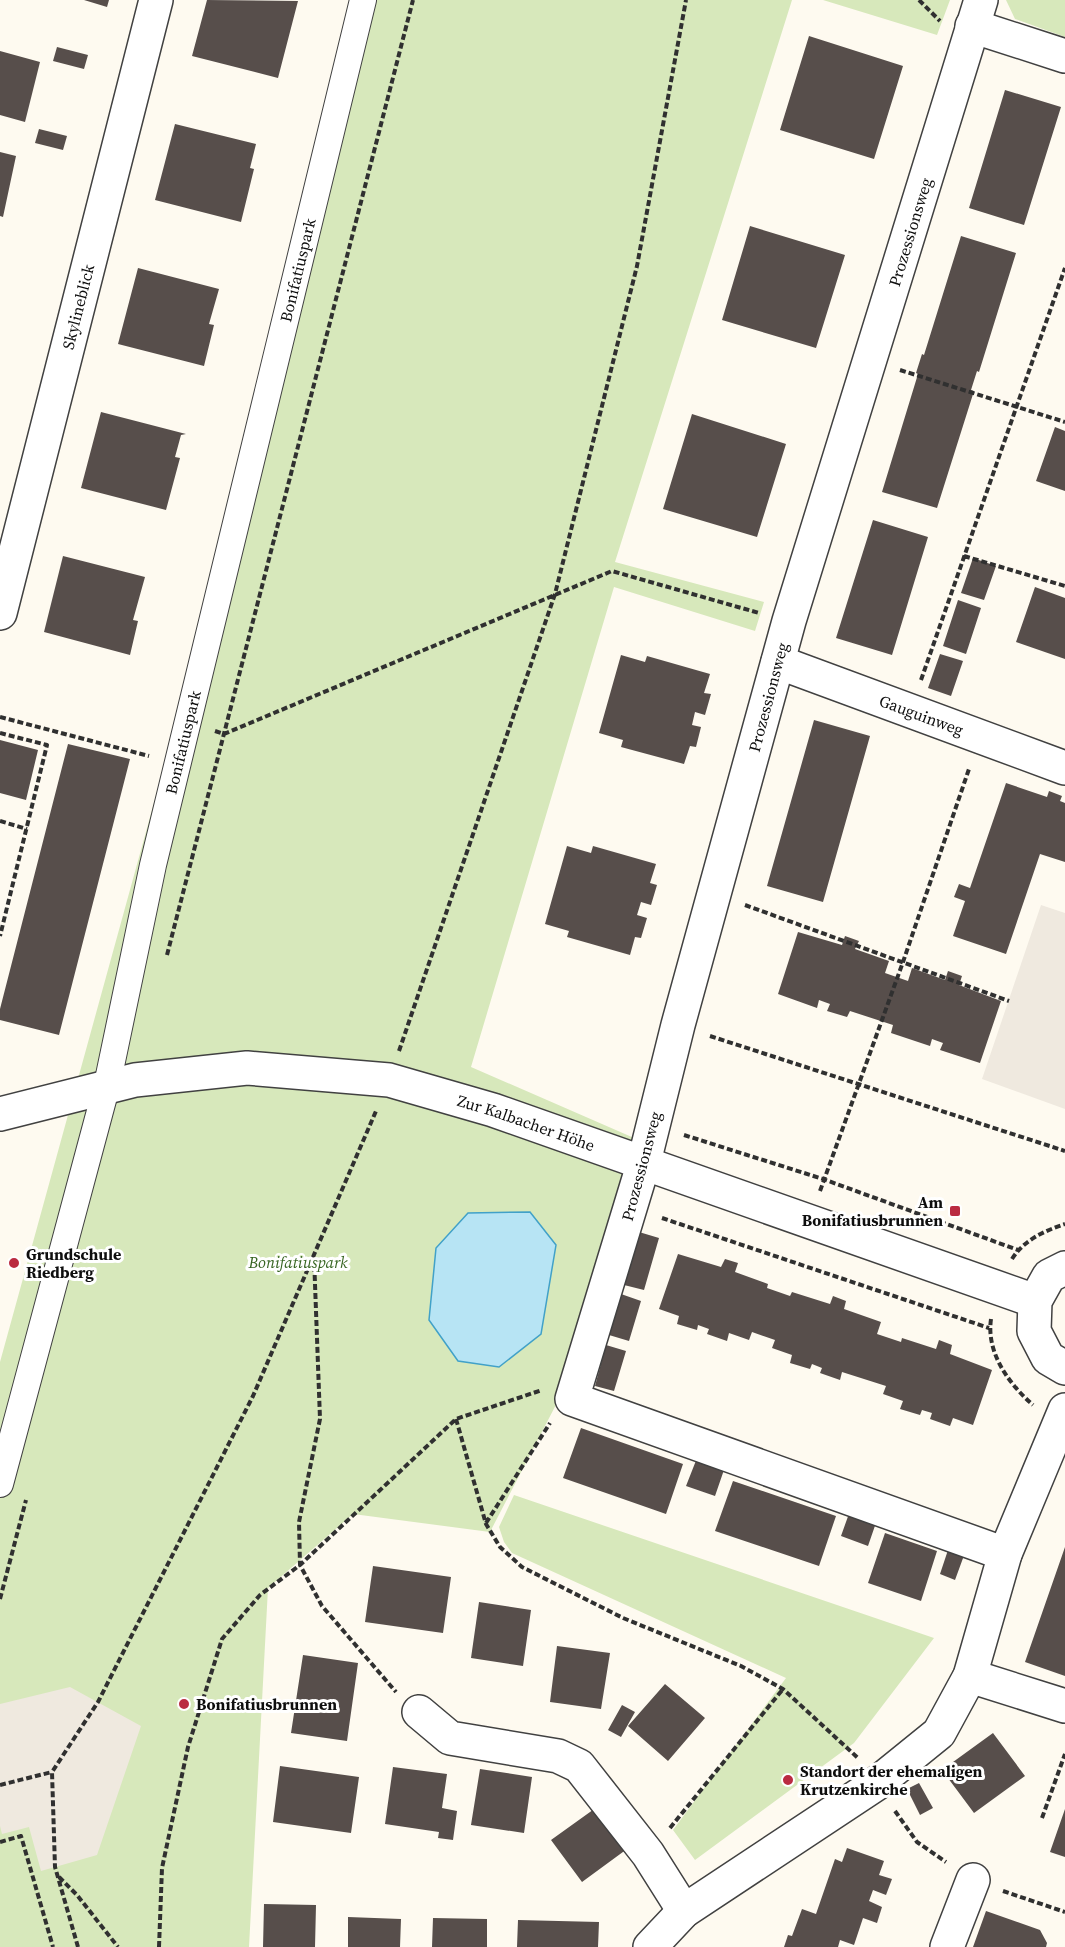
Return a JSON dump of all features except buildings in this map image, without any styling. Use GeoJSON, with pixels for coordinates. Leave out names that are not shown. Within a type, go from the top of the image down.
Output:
{"type":"FeatureCollection","features":[{"type":"Feature","properties":{"kind":"street","name":"Skylineblick"},"geometry":{"type":"LineString","coordinates":[[0,613],[156,0]]}},
{"type":"Feature","properties":{"kind":"street","name":"Bonifatiuspark"},"geometry":{"type":"LineString","coordinates":[[0,1484],[107,1085],[153,865],[363,0]]}},
{"type":"Feature","properties":{"kind":"street"},"geometry":{"type":"LineString","coordinates":[[965,16],[1065,56]]}},
{"type":"Feature","properties":{"kind":"street","name":"Prozessionsweg"},"geometry":{"type":"LineString","coordinates":[[575,1388],[644,1162],[678,1025],[789,621],[871,361],[965,16]]}},
{"type":"Feature","properties":{"kind":"street","name":"Gauguinweg"},"geometry":{"type":"LineString","coordinates":[[778,662],[1065,768]]}},
{"type":"Feature","properties":{"kind":"street","name":"Zur Kalbacher Höhe"},"geometry":{"type":"LineString","coordinates":[[0,1114],[107,1085],[248,1068],[389,1080],[493,1110],[1035,1300]]}},
{"type":"Feature","properties":{"kind":"street"},"geometry":{"type":"LineString","coordinates":[[1065,1268],[1049,1276],[1035,1300],[1034,1331],[1048,1358],[1065,1368]]}},
{"type":"Feature","properties":{"kind":"street"},"geometry":{"type":"LineString","coordinates":[[575,1388],[1005,1554]]}},
{"type":"Feature","properties":{"kind":"street"},"geometry":{"type":"LineString","coordinates":[[650,1947],[684,1911],[876,1784],[939,1732],[970,1676],[1005,1554],[1065,1410]]}},
{"type":"Feature","properties":{"kind":"street"},"geometry":{"type":"LineString","coordinates":[[970,1676],[1065,1706]]}},
{"type":"Feature","properties":{"kind":"street"},"geometry":{"type":"LineString","coordinates":[[419,1712],[450,1738],[558,1756],[579,1766],[648,1854],[684,1911]]}},
{"type":"Feature","properties":{"kind":"street"},"geometry":{"type":"LineString","coordinates":[[947,1947],[973,1880]]}},
{"type":"Feature","properties":{"kind":"path"},"geometry":{"type":"LineString","coordinates":[[165,964],[413,0]]}},
{"type":"Feature","properties":{"kind":"path"},"geometry":{"type":"LineString","coordinates":[[78,1947],[55,1867],[52,1772],[98,1702],[253,1396],[389,1080],[555,594],[637,266],[686,0]]}},
{"type":"Feature","properties":{"kind":"path"},"geometry":{"type":"LineString","coordinates":[[919,0],[965,16]]}},
{"type":"Feature","properties":{"kind":"path"},"geometry":{"type":"LineString","coordinates":[[910,712],[1065,268]]}},
{"type":"Feature","properties":{"kind":"path"},"geometry":{"type":"LineString","coordinates":[[871,361],[1017,405],[1065,422]]}},
{"type":"Feature","properties":{"kind":"path"},"geometry":{"type":"LineString","coordinates":[[964,556],[1065,586]]}},
{"type":"Feature","properties":{"kind":"path"},"geometry":{"type":"LineString","coordinates":[[208,729],[224,734],[612,571],[789,621]]}},
{"type":"Feature","properties":{"kind":"path"},"geometry":{"type":"LineString","coordinates":[[0,717],[144,755]]}},
{"type":"Feature","properties":{"kind":"path"},"geometry":{"type":"LineString","coordinates":[[0,733],[47,745],[0,936]]}},
{"type":"Feature","properties":{"kind":"path"},"geometry":{"type":"LineString","coordinates":[[812,1222],[823,1179],[903,962],[980,737]]}},
{"type":"Feature","properties":{"kind":"path"},"geometry":{"type":"LineString","coordinates":[[0,821],[27,829]]}},
{"type":"Feature","properties":{"kind":"path"},"geometry":{"type":"LineString","coordinates":[[714,893],[1009,1001]]}},
{"type":"Feature","properties":{"kind":"path"},"geometry":{"type":"LineString","coordinates":[[0,908],[7,910]]}},
{"type":"Feature","properties":{"kind":"path"},"geometry":{"type":"LineString","coordinates":[[678,1025],[1065,1151]]}},
{"type":"Feature","properties":{"kind":"path"},"geometry":{"type":"LineString","coordinates":[[652,1125],[823,1179],[1018,1250]]}},
{"type":"Feature","properties":{"kind":"path"},"geometry":{"type":"LineString","coordinates":[[630,1207],[989,1328]]}},
{"type":"Feature","properties":{"kind":"path"},"geometry":{"type":"LineString","coordinates":[[314,1255],[320,1419],[299,1522],[300,1565],[322,1606],[393,1689],[419,1712]]}},
{"type":"Feature","properties":{"kind":"path"},"geometry":{"type":"LineString","coordinates":[[159,1947],[162,1868],[189,1747],[222,1639],[260,1595],[300,1565],[456,1419],[575,1388]]}},
{"type":"Feature","properties":{"kind":"path"},"geometry":{"type":"LineString","coordinates":[[486,1524],[575,1388]]}},
{"type":"Feature","properties":{"kind":"path"},"geometry":{"type":"LineString","coordinates":[[456,1419],[486,1524],[500,1547],[522,1567],[623,1618],[741,1666],[783,1689],[859,1759],[917,1842],[973,1880],[1065,1912]]}},
{"type":"Feature","properties":{"kind":"path"},"geometry":{"type":"LineString","coordinates":[[648,1854],[783,1689]]}},
{"type":"Feature","properties":{"kind":"path"},"geometry":{"type":"LineString","coordinates":[[1042,1818],[1065,1754]]}},
{"type":"Feature","properties":{"kind":"path"},"geometry":{"type":"LineString","coordinates":[[0,1785],[52,1772]]}},
{"type":"Feature","properties":{"kind":"path"},"geometry":{"type":"LineString","coordinates":[[0,1842],[21,1836],[53,1947]]}},
{"type":"Feature","properties":{"kind":"path"},"geometry":{"type":"LineString","coordinates":[[58,1876],[77,1895],[118,1947]]}},
{"type":"Feature","properties":{"kind":"green space","name":"Bonifatiuspark"},"geometry":{"type":"Polygon","coordinates":[[[375,0],[792,0],[615,562],[764,602],[755,631],[614,587],[471,1067],[641,1141],[560,1397],[490,1532],[353,1514],[268,1588],[249,1947],[0,1947],[0,1362],[375,0]]]}},
{"type":"Feature","properties":{"kind":"green space"},"geometry":{"type":"Polygon","coordinates":[[[823,0],[950,0],[937,35],[823,0]]]}},
{"type":"Feature","properties":{"kind":"green space"},"geometry":{"type":"Polygon","coordinates":[[[1006,0],[1065,0],[1065,37],[1015,19],[1006,0]]]}},
{"type":"Feature","properties":{"kind":"green space"},"geometry":{"type":"Polygon","coordinates":[[[514,1495],[934,1638],[854,1743],[695,1860],[673,1830],[786,1678],[512,1553],[504,1542],[499,1527],[514,1495]]]}},
{"type":"Feature","properties":{"kind":"shaded area"},"geometry":{"type":"Polygon","coordinates":[[[1041,905],[1065,913],[1065,1109],[982,1079],[1041,905]]]}},
{"type":"Feature","properties":{"kind":"shaded area"},"geometry":{"type":"Polygon","coordinates":[[[70,1687],[141,1726],[97,1855],[41,1871],[29,1827],[2,1834],[0,1826],[0,1704],[70,1687]]]}},
{"type":"Feature","properties":{"kind":"water"},"geometry":{"type":"Polygon","coordinates":[[[530,1212],[556,1245],[541,1334],[499,1367],[458,1361],[429,1320],[436,1248],[468,1213],[530,1212]]]}},
{"type":"Feature","properties":{"kind":"place","name":"Am Bonifatiusbrunnen"},"geometry":{"type":"Point","coordinates":[955,1211]}},
{"type":"Feature","properties":{"kind":"place","name":"Grundschule Riedberg"},"geometry":{"type":"Point","coordinates":[14,1263]}},
{"type":"Feature","properties":{"kind":"place","name":"Bonifatiusbrunnen"},"geometry":{"type":"Point","coordinates":[184,1704]}},
{"type":"Feature","properties":{"kind":"place","name":"Standort der ehemaligen Krutzenkirche"},"geometry":{"type":"Point","coordinates":[788,1780]}}]}
